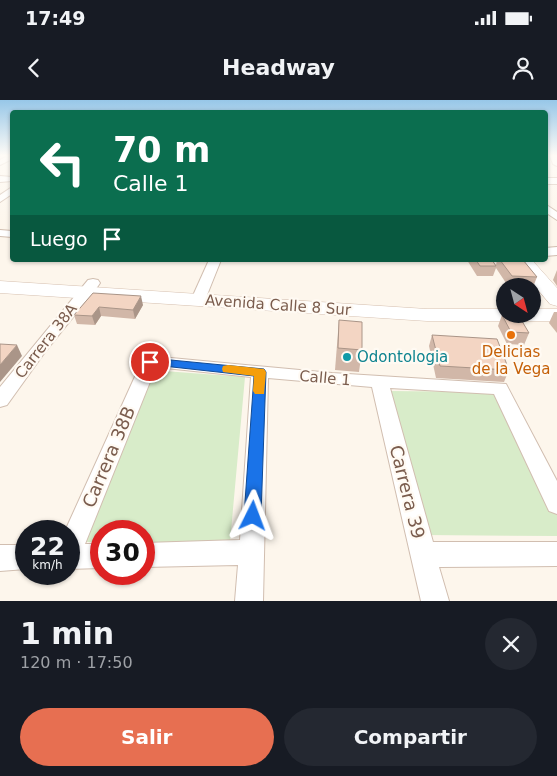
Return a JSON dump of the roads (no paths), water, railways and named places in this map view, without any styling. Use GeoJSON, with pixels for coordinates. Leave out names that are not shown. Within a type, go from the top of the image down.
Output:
{"type":"FeatureCollection","features":[{"type":"Feature","properties":{"kind":"main road"},"geometry":{"type":"LineString","coordinates":[[524,262],[557,300]]}},
{"type":"Feature","properties":{"kind":"main road","name":"Avenida Calle 8 Sur"},"geometry":{"type":"LineString","coordinates":[[0,278],[88,288],[200,295],[496,305]]}},
{"type":"Feature","properties":{"kind":"main road","name":"Avenida Calle 8 Sur"},"geometry":{"type":"LineString","coordinates":[[0,287],[88,288]]}},
{"type":"Feature","properties":{"kind":"main road","name":"Avenida Calle 8 Sur"},"geometry":{"type":"LineString","coordinates":[[200,295],[427,315],[557,315]]}},
{"type":"Feature","properties":{"kind":"main road"},"geometry":{"type":"LineString","coordinates":[[541,305],[557,304]]}},
{"type":"Feature","properties":{"kind":"street"},"geometry":{"type":"LineString","coordinates":[[200,295],[214,262]]}},
{"type":"Feature","properties":{"kind":"street","name":"Carrera 38A"},"geometry":{"type":"LineString","coordinates":[[0,400],[88,288]]}},
{"type":"Feature","properties":{"kind":"street","name":"Calle 1"},"geometry":{"type":"LineString","coordinates":[[150,362],[380,383],[500,388],[557,504]]}},
{"type":"Feature","properties":{"kind":"street","name":"Carrera 38B"},"geometry":{"type":"LineString","coordinates":[[80,526],[150,362]]}},
{"type":"Feature","properties":{"kind":"street"},"geometry":{"type":"LineString","coordinates":[[249,601],[260,372]]}},
{"type":"Feature","properties":{"kind":"street","name":"Carrera 39"},"geometry":{"type":"LineString","coordinates":[[380,383],[435,601]]}},
{"type":"Feature","properties":{"kind":"street"},"geometry":{"type":"LineString","coordinates":[[155,555],[251,552]]}},
{"type":"Feature","properties":{"kind":"street"},"geometry":{"type":"LineString","coordinates":[[423,555],[557,554]]}},
{"type":"Feature","properties":{"kind":"street"},"geometry":{"type":"LineString","coordinates":[[0,558],[15,557]]}},
{"type":"Feature","properties":{"kind":"place","name":"Delicias de la Vega"},"geometry":{"type":"Point","coordinates":[511,335]}},
{"type":"Feature","properties":{"kind":"place","name":"Odontologia"},"geometry":{"type":"Point","coordinates":[347,357]}}]}
